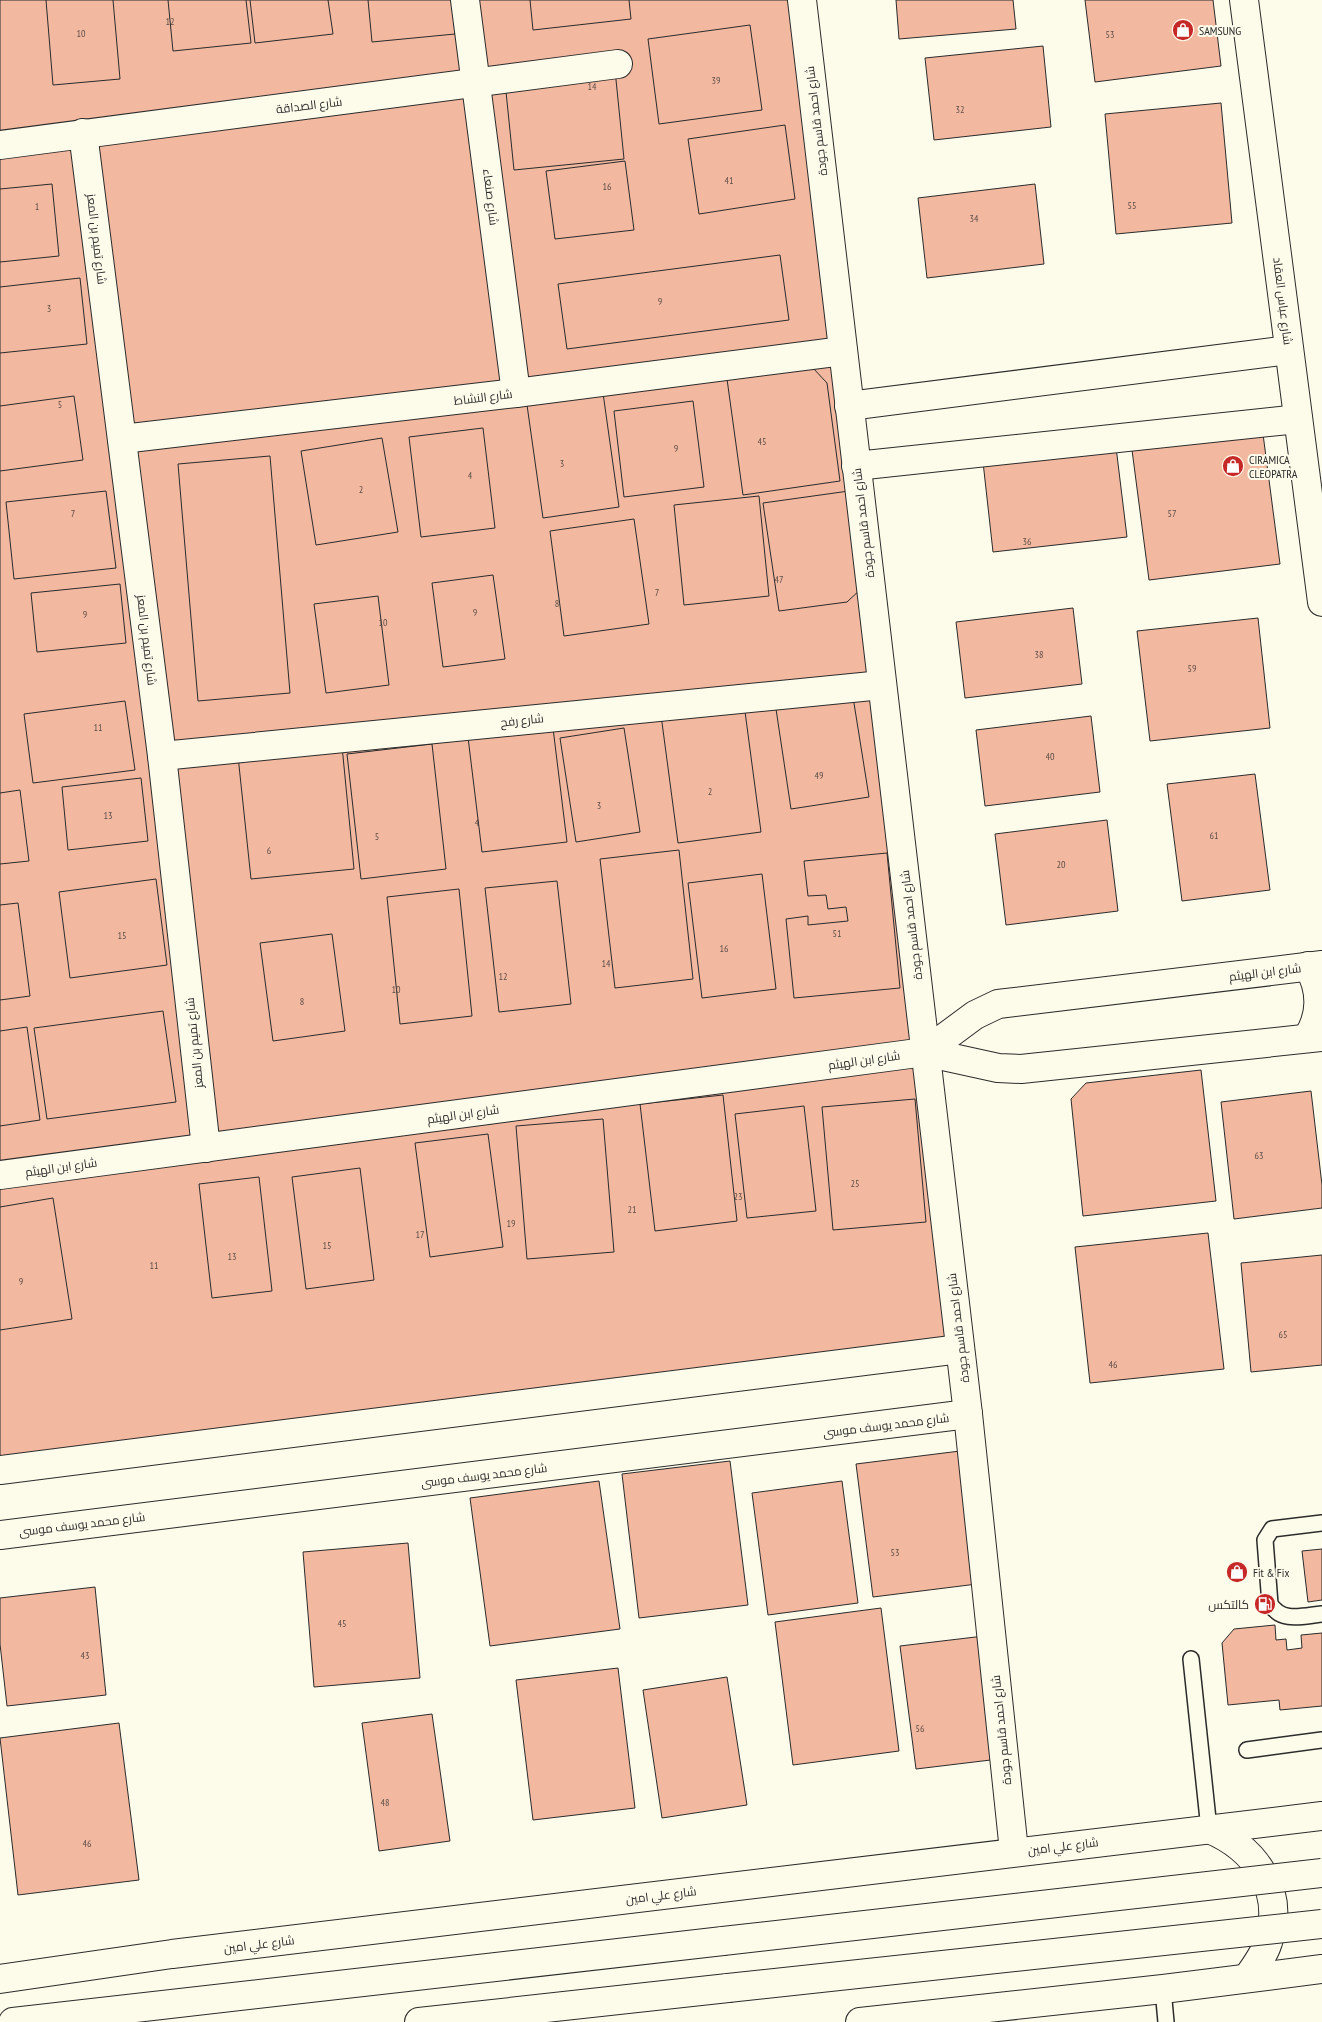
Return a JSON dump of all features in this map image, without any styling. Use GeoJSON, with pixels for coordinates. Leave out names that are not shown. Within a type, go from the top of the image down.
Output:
{"type":"FeatureCollection","features":[{"type":"Feature","properties":{"kind":"street","name":"شارع صنعاء"},"geometry":{"type":"LineString","coordinates":[[465,0],[516,393]]}},
{"type":"Feature","properties":{"kind":"street","name":"شارع احمد قاسم جودة"},"geometry":{"type":"LineString","coordinates":[[802,0],[968,1414],[1014,1851]]}},
{"type":"Feature","properties":{"kind":"street","name":"شارع عباس العقاد"},"geometry":{"type":"LineString","coordinates":[[1244,0],[1322,602]]}},
{"type":"Feature","properties":{"kind":"street","name":"شارع الصداقة"},"geometry":{"type":"LineString","coordinates":[[0,145],[618,64]]}},
{"type":"Feature","properties":{"kind":"street","name":"شارع تميم بن المعز"},"geometry":{"type":"LineString","coordinates":[[83,133],[162,756],[206,1148]]}},
{"type":"Feature","properties":{"kind":"street"},"geometry":{"type":"LineString","coordinates":[[849,406],[1289,350]]}},
{"type":"Feature","properties":{"kind":"street","name":"شارع النشاط"},"geometry":{"type":"LineString","coordinates":[[122,440],[516,393],[843,351]]}},
{"type":"Feature","properties":{"kind":"street"},"geometry":{"type":"LineString","coordinates":[[856,466],[1298,419]]}},
{"type":"Feature","properties":{"kind":"street","name":"شارع رفح"},"geometry":{"type":"LineString","coordinates":[[162,756],[882,685]]}},
{"type":"Feature","properties":{"kind":"street"},"geometry":{"type":"LineString","coordinates":[[1314,1038],[1322,1003],[1315,966]]}},
{"type":"Feature","properties":{"kind":"street","name":"شارع ابن الهيثم"},"geometry":{"type":"LineString","coordinates":[[925,1052],[975,1015],[998,1004],[1315,966]]}},
{"type":"Feature","properties":{"kind":"street","name":"شارع ابن الهيثم"},"geometry":{"type":"LineString","coordinates":[[0,1175],[925,1052],[998,1068],[1021,1069],[1314,1038]]}},
{"type":"Feature","properties":{"kind":"street"},"geometry":{"type":"LineString","coordinates":[[0,1470],[960,1348]]}},
{"type":"Feature","properties":{"kind":"street","name":"شارع محمد يوسف موسى"},"geometry":{"type":"LineString","coordinates":[[0,1535],[968,1414]]}},
{"type":"Feature","properties":{"kind":"street","name":"شارع علي امين"},"geometry":{"type":"LineString","coordinates":[[0,1979],[172,1954],[1014,1851],[1322,1816]]}},
{"type":"Feature","properties":{"kind":"street"},"geometry":{"type":"LineString","coordinates":[[1209,1829],[1228,1837],[1244,1848],[1257,1864],[1270,1892],[1272,1922],[1268,1942],[1248,1978]]}},
{"type":"Feature","properties":{"kind":"street"},"geometry":{"type":"LineString","coordinates":[[13,2022],[1322,1873]]}},
{"type":"Feature","properties":{"kind":"street"},"geometry":{"type":"LineString","coordinates":[[418,2022],[1322,1924]]}},
{"type":"Feature","properties":{"kind":"street"},"geometry":{"type":"LineString","coordinates":[[860,2022],[991,2015],[1163,1989],[1322,1968]]}},
{"type":"Feature","properties":{"kind":"lane"},"geometry":{"type":"LineString","coordinates":[[1322,1523],[1272,1529],[1265,1540],[1270,1604],[1275,1612],[1283,1616],[1322,1614]]}},
{"type":"Feature","properties":{"kind":"lane"},"geometry":{"type":"LineString","coordinates":[[1191,1659],[1209,1829]]}},
{"type":"Feature","properties":{"kind":"lane"},"geometry":{"type":"LineString","coordinates":[[1248,1750],[1322,1740]]}},
{"type":"Feature","properties":{"kind":"lane"},"geometry":{"type":"LineString","coordinates":[[1163,1989],[1166,2022]]}},
{"type":"Feature","properties":{"kind":"building"},"geometry":{"type":"Polygon","coordinates":[[[0,0],[9,0],[18,84],[0,86],[0,0]]]}},
{"type":"Feature","properties":{"kind":"building"},"geometry":{"type":"Polygon","coordinates":[[[0,0],[801,0],[960,1349],[0,1471],[0,0]]]}},
{"type":"Feature","properties":{"kind":"building"},"geometry":{"type":"Polygon","coordinates":[[[0,0],[465,0],[476,83],[0,140],[0,0]]]}},
{"type":"Feature","properties":{"kind":"building"},"geometry":{"type":"Polygon","coordinates":[[[0,0],[465,0],[476,83],[0,147],[0,0]]]}},
{"type":"Feature","properties":{"kind":"building"},"geometry":{"type":"Polygon","coordinates":[[[46,0],[113,0],[120,79],[53,85],[46,0]]]}},
{"type":"Feature","properties":{"kind":"building"},"geometry":{"type":"Polygon","coordinates":[[[168,0],[246,0],[251,43],[173,51],[168,0]]]}},
{"type":"Feature","properties":{"kind":"building"},"geometry":{"type":"Polygon","coordinates":[[[250,0],[328,0],[333,34],[255,43],[250,0]]]}},
{"type":"Feature","properties":{"kind":"building"},"geometry":{"type":"Polygon","coordinates":[[[368,0],[452,0],[455,34],[372,42],[368,0]]]}},
{"type":"Feature","properties":{"kind":"building"},"geometry":{"type":"Polygon","coordinates":[[[530,0],[629,0],[631,19],[533,30],[530,0]]]}},
{"type":"Feature","properties":{"kind":"building"},"geometry":{"type":"Polygon","coordinates":[[[896,0],[1013,0],[1016,29],[899,39],[896,0]]]}},
{"type":"Feature","properties":{"kind":"building"},"geometry":{"type":"Polygon","coordinates":[[[1085,0],[1213,0],[1221,66],[1095,82],[1085,0]]]}},
{"type":"Feature","properties":{"kind":"building"},"geometry":{"type":"Polygon","coordinates":[[[750,25],[762,110],[659,124],[648,39],[750,25]]]}},
{"type":"Feature","properties":{"kind":"building"},"geometry":{"type":"Polygon","coordinates":[[[1043,46],[1051,127],[934,140],[925,58],[1043,46]]]}},
{"type":"Feature","properties":{"kind":"building"},"geometry":{"type":"Polygon","coordinates":[[[615,70],[624,159],[514,170],[505,82],[615,70]]]}},
{"type":"Feature","properties":{"kind":"building"},"geometry":{"type":"Polygon","coordinates":[[[1221,103],[1232,223],[1116,234],[1105,114],[1221,103]]]}},
{"type":"Feature","properties":{"kind":"building"},"geometry":{"type":"Polygon","coordinates":[[[785,125],[795,199],[699,214],[688,139],[785,125]]]}},
{"type":"Feature","properties":{"kind":"building"},"geometry":{"type":"Polygon","coordinates":[[[625,161],[634,230],[555,239],[546,171],[625,161]]]}},
{"type":"Feature","properties":{"kind":"building"},"geometry":{"type":"Polygon","coordinates":[[[52,184],[59,256],[0,262],[0,189],[52,184]]]}},
{"type":"Feature","properties":{"kind":"building"},"geometry":{"type":"Polygon","coordinates":[[[1035,184],[1044,264],[927,278],[918,198],[1035,184]]]}},
{"type":"Feature","properties":{"kind":"building"},"geometry":{"type":"Polygon","coordinates":[[[780,255],[789,320],[567,349],[558,284],[780,255]]]}},
{"type":"Feature","properties":{"kind":"building"},"geometry":{"type":"Polygon","coordinates":[[[80,278],[87,344],[0,353],[0,287],[80,278]]]}},
{"type":"Feature","properties":{"kind":"building"},"geometry":{"type":"Polygon","coordinates":[[[812,367],[827,383],[840,481],[743,495],[727,379],[812,367]]]}},
{"type":"Feature","properties":{"kind":"building"},"geometry":{"type":"Polygon","coordinates":[[[603,393],[619,507],[543,518],[527,405],[603,393]]]}},
{"type":"Feature","properties":{"kind":"building"},"geometry":{"type":"Polygon","coordinates":[[[74,396],[83,460],[0,471],[0,406],[74,396]]]}},
{"type":"Feature","properties":{"kind":"building"},"geometry":{"type":"Polygon","coordinates":[[[693,401],[704,487],[624,497],[614,411],[693,401]]]}},
{"type":"Feature","properties":{"kind":"building"},"geometry":{"type":"Polygon","coordinates":[[[483,428],[495,528],[421,537],[409,437],[483,428]]]}},
{"type":"Feature","properties":{"kind":"building"},"geometry":{"type":"Polygon","coordinates":[[[1263,434],[1280,564],[1149,580],[1132,450],[1263,434]]]}},
{"type":"Feature","properties":{"kind":"building"},"geometry":{"type":"Polygon","coordinates":[[[382,438],[398,532],[316,545],[301,451],[382,438]]]}},
{"type":"Feature","properties":{"kind":"building"},"geometry":{"type":"Polygon","coordinates":[[[1116,447],[1127,537],[993,552],[983,462],[1116,447]]]}},
{"type":"Feature","properties":{"kind":"building"},"geometry":{"type":"Polygon","coordinates":[[[270,456],[290,693],[198,701],[178,464],[270,456]]]}},
{"type":"Feature","properties":{"kind":"building"},"geometry":{"type":"Polygon","coordinates":[[[106,491],[116,568],[14,579],[6,502],[106,491]]]}},
{"type":"Feature","properties":{"kind":"building"},"geometry":{"type":"Polygon","coordinates":[[[849,491],[863,587],[847,602],[779,611],[763,503],[849,491]]]}},
{"type":"Feature","properties":{"kind":"building"},"geometry":{"type":"Polygon","coordinates":[[[759,496],[769,596],[684,605],[674,505],[759,496]]]}},
{"type":"Feature","properties":{"kind":"building"},"geometry":{"type":"Polygon","coordinates":[[[634,519],[649,624],[564,636],[550,531],[634,519]]]}},
{"type":"Feature","properties":{"kind":"building"},"geometry":{"type":"Polygon","coordinates":[[[493,575],[505,659],[443,667],[432,583],[493,575]]]}},
{"type":"Feature","properties":{"kind":"building"},"geometry":{"type":"Polygon","coordinates":[[[120,584],[126,643],[37,652],[31,593],[120,584]]]}},
{"type":"Feature","properties":{"kind":"building"},"geometry":{"type":"Polygon","coordinates":[[[378,596],[389,685],[326,693],[314,604],[378,596]]]}},
{"type":"Feature","properties":{"kind":"building"},"geometry":{"type":"Polygon","coordinates":[[[1073,608],[1082,684],[965,698],[956,622],[1073,608]]]}},
{"type":"Feature","properties":{"kind":"building"},"geometry":{"type":"Polygon","coordinates":[[[1258,618],[1270,728],[1150,741],[1137,631],[1258,618]]]}},
{"type":"Feature","properties":{"kind":"building"},"geometry":{"type":"Polygon","coordinates":[[[853,697],[869,797],[791,809],[776,709],[853,697]]]}},
{"type":"Feature","properties":{"kind":"building"},"geometry":{"type":"Polygon","coordinates":[[[125,701],[135,770],[33,783],[24,714],[125,701]]]}},
{"type":"Feature","properties":{"kind":"building"},"geometry":{"type":"Polygon","coordinates":[[[744,704],[761,832],[678,843],[661,715],[744,704]]]}},
{"type":"Feature","properties":{"kind":"building"},"geometry":{"type":"Polygon","coordinates":[[[1091,716],[1100,792],[985,806],[976,730],[1091,716]]]}},
{"type":"Feature","properties":{"kind":"building"},"geometry":{"type":"Polygon","coordinates":[[[552,720],[567,842],[482,852],[467,729],[552,720]]]}},
{"type":"Feature","properties":{"kind":"building"},"geometry":{"type":"Polygon","coordinates":[[[624,728],[640,832],[576,842],[560,738],[624,728]]]}},
{"type":"Feature","properties":{"kind":"building"},"geometry":{"type":"Polygon","coordinates":[[[432,744],[446,869],[361,879],[347,754],[432,744]]]}},
{"type":"Feature","properties":{"kind":"building"},"geometry":{"type":"Polygon","coordinates":[[[342,746],[354,869],[251,879],[238,756],[342,746]]]}},
{"type":"Feature","properties":{"kind":"building"},"geometry":{"type":"Polygon","coordinates":[[[1255,774],[1270,890],[1182,901],[1167,784],[1255,774]]]}},
{"type":"Feature","properties":{"kind":"building"},"geometry":{"type":"Polygon","coordinates":[[[141,778],[148,841],[68,850],[62,787],[141,778]]]}},
{"type":"Feature","properties":{"kind":"building"},"geometry":{"type":"Polygon","coordinates":[[[20,790],[29,861],[0,864],[0,793],[20,790]]]}},
{"type":"Feature","properties":{"kind":"building"},"geometry":{"type":"Polygon","coordinates":[[[1107,820],[1118,911],[1006,925],[995,834],[1107,820]]]}},
{"type":"Feature","properties":{"kind":"building"},"geometry":{"type":"Polygon","coordinates":[[[679,850],[693,979],[615,988],[600,859],[679,850]]]}},
{"type":"Feature","properties":{"kind":"building"},"geometry":{"type":"Polygon","coordinates":[[[887,853],[900,988],[794,998],[786,919],[808,916],[808,925],[848,921],[846,907],[828,909],[826,895],[808,896],[804,861],[887,853]]]}},
{"type":"Feature","properties":{"kind":"building"},"geometry":{"type":"Polygon","coordinates":[[[762,874],[776,989],[702,998],[688,883],[762,874]]]}},
{"type":"Feature","properties":{"kind":"building"},"geometry":{"type":"Polygon","coordinates":[[[156,879],[167,965],[70,978],[59,892],[156,879]]]}},
{"type":"Feature","properties":{"kind":"building"},"geometry":{"type":"Polygon","coordinates":[[[557,881],[571,1004],[499,1012],[485,888],[557,881]]]}},
{"type":"Feature","properties":{"kind":"building"},"geometry":{"type":"Polygon","coordinates":[[[459,889],[472,1016],[400,1024],[387,897],[459,889]]]}},
{"type":"Feature","properties":{"kind":"building"},"geometry":{"type":"Polygon","coordinates":[[[18,903],[30,996],[0,1000],[0,905],[18,903]]]}},
{"type":"Feature","properties":{"kind":"building"},"geometry":{"type":"Polygon","coordinates":[[[332,934],[345,1031],[273,1041],[260,943],[332,934]]]}},
{"type":"Feature","properties":{"kind":"building"},"geometry":{"type":"Polygon","coordinates":[[[163,1011],[176,1102],[47,1119],[34,1028],[163,1011]]]}},
{"type":"Feature","properties":{"kind":"building"},"geometry":{"type":"Polygon","coordinates":[[[27,1027],[40,1120],[0,1126],[0,1031],[27,1027]]]}},
{"type":"Feature","properties":{"kind":"building"},"geometry":{"type":"Polygon","coordinates":[[[1201,1070],[1216,1201],[1083,1216],[1071,1099],[1086,1083],[1201,1070]]]}},
{"type":"Feature","properties":{"kind":"building"},"geometry":{"type":"Polygon","coordinates":[[[1311,1091],[1322,1185],[1322,1208],[1234,1219],[1221,1102],[1311,1091]]]}},
{"type":"Feature","properties":{"kind":"building"},"geometry":{"type":"Polygon","coordinates":[[[723,1095],[737,1221],[655,1231],[640,1104],[723,1095]]]}},
{"type":"Feature","properties":{"kind":"building"},"geometry":{"type":"Polygon","coordinates":[[[915,1099],[926,1222],[833,1230],[822,1107],[915,1099]]]}},
{"type":"Feature","properties":{"kind":"building"},"geometry":{"type":"Polygon","coordinates":[[[804,1106],[816,1211],[747,1218],[735,1114],[804,1106]]]}},
{"type":"Feature","properties":{"kind":"building"},"geometry":{"type":"Polygon","coordinates":[[[603,1119],[614,1252],[527,1259],[516,1126],[603,1119]]]}},
{"type":"Feature","properties":{"kind":"building"},"geometry":{"type":"Polygon","coordinates":[[[488,1134],[503,1247],[430,1257],[415,1143],[488,1134]]]}},
{"type":"Feature","properties":{"kind":"building"},"geometry":{"type":"Polygon","coordinates":[[[360,1168],[374,1280],[306,1289],[292,1177],[360,1168]]]}},
{"type":"Feature","properties":{"kind":"building"},"geometry":{"type":"Polygon","coordinates":[[[259,1177],[272,1291],[212,1298],[199,1184],[259,1177]]]}},
{"type":"Feature","properties":{"kind":"building"},"geometry":{"type":"Polygon","coordinates":[[[53,1198],[72,1319],[0,1330],[0,1207],[53,1198]]]}},
{"type":"Feature","properties":{"kind":"building"},"geometry":{"type":"Polygon","coordinates":[[[1208,1233],[1224,1369],[1090,1383],[1075,1247],[1208,1233]]]}},
{"type":"Feature","properties":{"kind":"building"},"geometry":{"type":"Polygon","coordinates":[[[1322,1255],[1322,1365],[1251,1372],[1241,1263],[1322,1255]]]}},
{"type":"Feature","properties":{"kind":"building"},"geometry":{"type":"Polygon","coordinates":[[[960,1451],[977,1584],[873,1597],[856,1464],[960,1451]]]}},
{"type":"Feature","properties":{"kind":"building"},"geometry":{"type":"Polygon","coordinates":[[[730,1461],[748,1605],[639,1618],[622,1474],[730,1461]]]}},
{"type":"Feature","properties":{"kind":"building"},"geometry":{"type":"Polygon","coordinates":[[[599,1481],[620,1629],[490,1646],[470,1498],[599,1481]]]}},
{"type":"Feature","properties":{"kind":"building"},"geometry":{"type":"Polygon","coordinates":[[[842,1481],[858,1603],[768,1615],[752,1493],[842,1481]]]}},
{"type":"Feature","properties":{"kind":"building"},"geometry":{"type":"Polygon","coordinates":[[[408,1543],[420,1678],[314,1687],[303,1552],[408,1543]]]}},
{"type":"Feature","properties":{"kind":"building"},"geometry":{"type":"Polygon","coordinates":[[[1322,1549],[1322,1600],[1308,1602],[1302,1551],[1322,1549]]]}},
{"type":"Feature","properties":{"kind":"building"},"geometry":{"type":"Polygon","coordinates":[[[95,1587],[106,1695],[7,1706],[0,1644],[0,1598],[95,1587]]]}},
{"type":"Feature","properties":{"kind":"building"},"geometry":{"type":"Polygon","coordinates":[[[881,1608],[899,1751],[793,1765],[775,1622],[881,1608]]]}},
{"type":"Feature","properties":{"kind":"building"},"geometry":{"type":"Polygon","coordinates":[[[1275,1625],[1276,1640],[1286,1639],[1287,1650],[1302,1648],[1301,1635],[1322,1633],[1322,1706],[1280,1710],[1279,1700],[1228,1705],[1222,1643],[1234,1629],[1275,1625]]]}},
{"type":"Feature","properties":{"kind":"building"},"geometry":{"type":"Polygon","coordinates":[[[984,1636],[999,1759],[916,1769],[900,1646],[984,1636]]]}},
{"type":"Feature","properties":{"kind":"building"},"geometry":{"type":"Polygon","coordinates":[[[618,1668],[635,1808],[533,1820],[516,1680],[618,1668]]]}},
{"type":"Feature","properties":{"kind":"building"},"geometry":{"type":"Polygon","coordinates":[[[727,1677],[747,1805],[662,1818],[643,1690],[727,1677]]]}},
{"type":"Feature","properties":{"kind":"building"},"geometry":{"type":"Polygon","coordinates":[[[432,1714],[450,1841],[379,1851],[362,1723],[432,1714]]]}},
{"type":"Feature","properties":{"kind":"building"},"geometry":{"type":"Polygon","coordinates":[[[119,1723],[139,1880],[18,1895],[0,1738],[119,1723]]]}},
{"type":"Feature","properties":{"kind":"place","name":"SAMSUNG"},"geometry":{"type":"Point","coordinates":[1183,30]}},
{"type":"Feature","properties":{"kind":"place","name":"CIRAMICA CLEOPATRA"},"geometry":{"type":"Point","coordinates":[1233,466]}},
{"type":"Feature","properties":{"kind":"place","name":"Fit & Fix"},"geometry":{"type":"Point","coordinates":[1237,1572]}},
{"type":"Feature","properties":{"kind":"place","name":"كالتكس"},"geometry":{"type":"Point","coordinates":[1265,1604]}}]}
